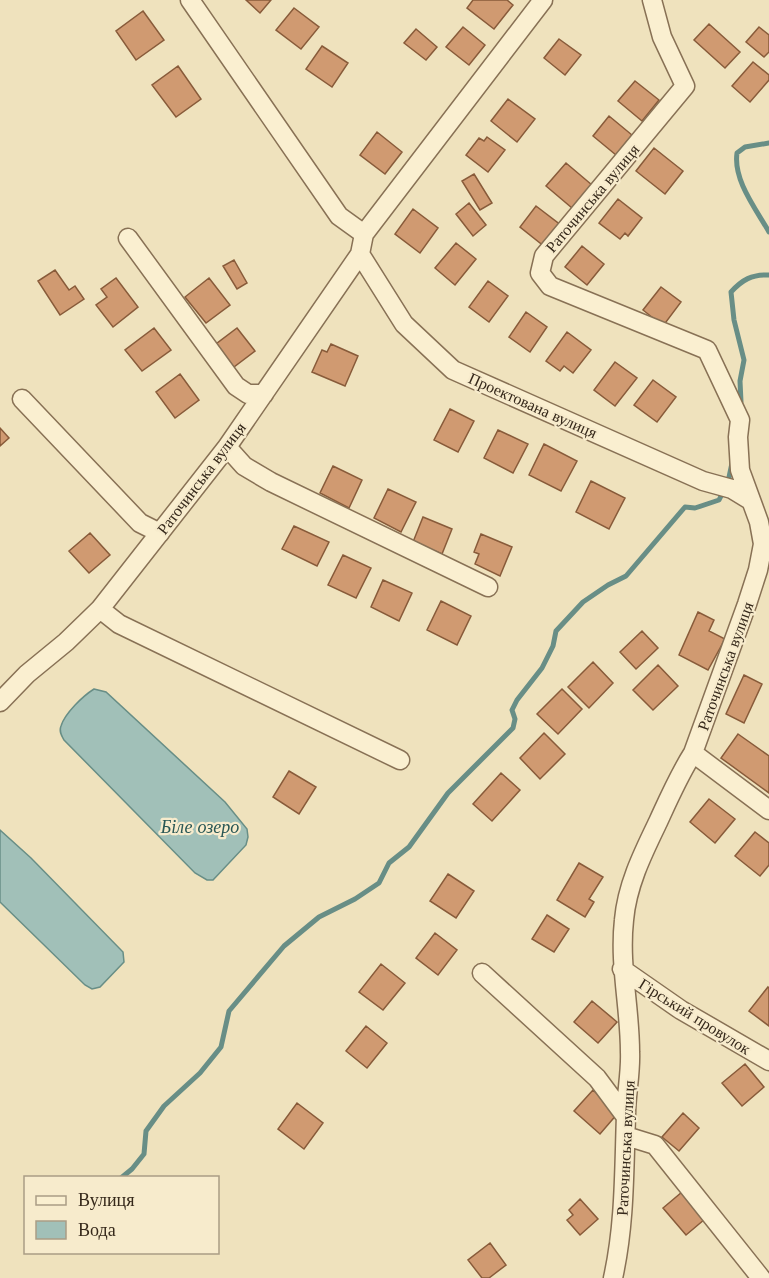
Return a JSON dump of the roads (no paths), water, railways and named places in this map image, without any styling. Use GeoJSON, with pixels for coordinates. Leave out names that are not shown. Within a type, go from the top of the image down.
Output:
{"type":"FeatureCollection","features":[{"type":"Feature","properties":{"kind":"street"},"geometry":{"type":"LineString","coordinates":[[190,0],[339,216],[363,234]]}},
{"type":"Feature","properties":{"kind":"street","name":"Раточинська вулиця"},"geometry":{"type":"LineString","coordinates":[[0,702],[27,674],[66,642],[100,609],[227,447],[360,254],[363,234],[543,0]]}},
{"type":"Feature","properties":{"kind":"street","name":"Раточинська вулиця"},"geometry":{"type":"LineString","coordinates":[[613,1278],[620,1245],[623,1212],[630,1053],[627,994],[622,969],[624,919],[635,871],[680,773],[693,753],[758,570],[763,544],[759,522],[740,470],[738,437],[740,420],[707,350],[550,286],[540,273],[544,256],[685,86],[662,37],[652,0]]}},
{"type":"Feature","properties":{"kind":"street"},"geometry":{"type":"LineString","coordinates":[[128,238],[236,386],[248,394],[264,394]]}},
{"type":"Feature","properties":{"kind":"street","name":"Проектована вулиця"},"geometry":{"type":"LineString","coordinates":[[360,254],[404,324],[453,370],[703,481],[732,489],[750,500]]}},
{"type":"Feature","properties":{"kind":"street"},"geometry":{"type":"LineString","coordinates":[[22,399],[140,523],[160,533]]}},
{"type":"Feature","properties":{"kind":"street"},"geometry":{"type":"LineString","coordinates":[[227,447],[244,466],[271,482],[488,587]]}},
{"type":"Feature","properties":{"kind":"street"},"geometry":{"type":"LineString","coordinates":[[100,609],[119,624],[400,760]]}},
{"type":"Feature","properties":{"kind":"street"},"geometry":{"type":"LineString","coordinates":[[693,753],[769,810]]}},
{"type":"Feature","properties":{"kind":"street","name":"Гірський провулок"},"geometry":{"type":"LineString","coordinates":[[622,969],[681,1010],[769,1061]]}},
{"type":"Feature","properties":{"kind":"street"},"geometry":{"type":"LineString","coordinates":[[482,973],[597,1078],[626,1116]]}},
{"type":"Feature","properties":{"kind":"street"},"geometry":{"type":"LineString","coordinates":[[626,1136],[656,1145],[761,1278]]}},
{"type":"Feature","properties":{"kind":"water","name":"Біле озеро"},"geometry":{"type":"Polygon","coordinates":[[[94,689],[106,692],[225,802],[247,829],[246,845],[213,880],[207,880],[195,873],[64,740],[60,731],[63,721],[75,705],[94,689]]]}},
{"type":"Feature","properties":{"kind":"water"},"geometry":{"type":"Polygon","coordinates":[[[0,830],[31,858],[123,952],[124,962],[100,987],[92,989],[85,985],[0,902],[0,830]]]}},
{"type":"Feature","properties":{"kind":"waterway"},"geometry":{"type":"LineString","coordinates":[[769,143],[745,147],[737,153],[738,174],[742,184],[769,232]]}},
{"type":"Feature","properties":{"kind":"waterway"},"geometry":{"type":"LineString","coordinates":[[741,402],[740,381],[744,360],[734,320],[731,292],[748,279],[769,275]]}},
{"type":"Feature","properties":{"kind":"waterway"},"geometry":{"type":"LineString","coordinates":[[123,1176],[144,1154],[146,1131],[164,1106],[200,1073],[221,1047],[229,1011],[284,946],[319,917],[355,899],[379,883],[389,863],[409,847],[448,793],[513,728],[515,719],[512,710],[542,668],[553,646],[556,631],[583,602],[626,576],[685,507],[695,508],[719,500],[728,482],[732,463]]}}]}
